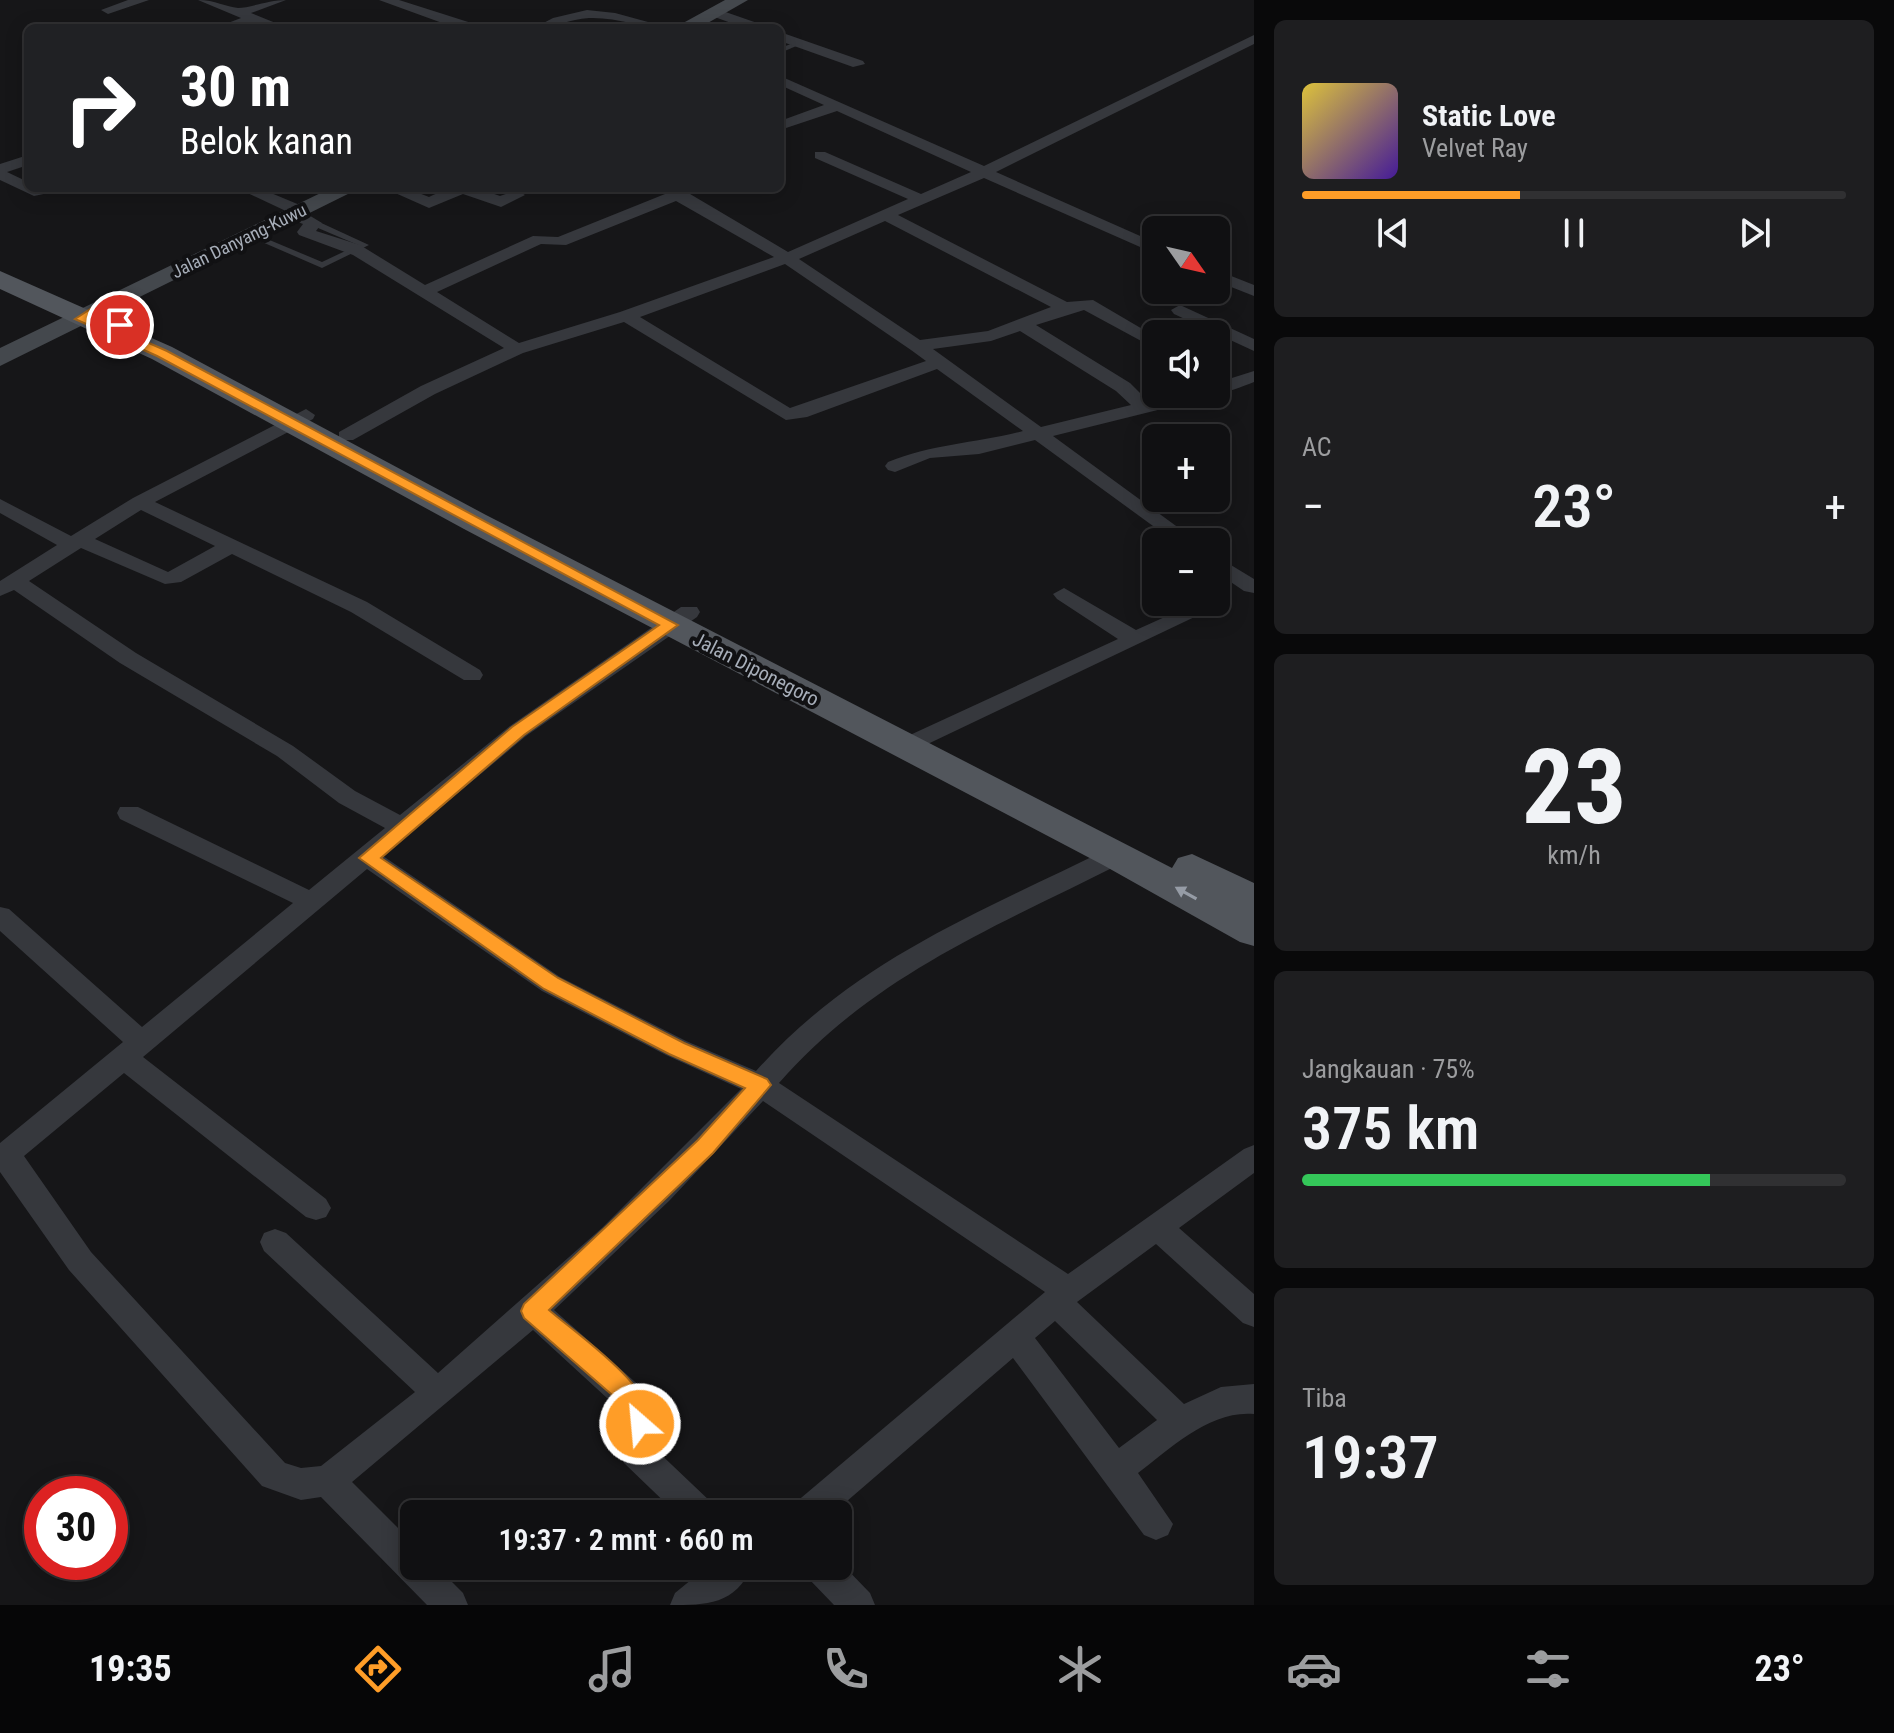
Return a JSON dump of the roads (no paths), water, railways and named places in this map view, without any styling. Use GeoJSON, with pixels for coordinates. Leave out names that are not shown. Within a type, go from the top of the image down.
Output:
{"type":"FeatureCollection","features":[{"type":"Feature","properties":{"kind":"main road","name":"Jalan Diponegoro"},"geometry":{"type":"LineString","coordinates":[[0,267],[87,316]]}},
{"type":"Feature","properties":{"kind":"main road","name":"Jalan Diponegoro"},"geometry":{"type":"LineString","coordinates":[[0,279],[230,375],[299,418],[917,740],[1254,900]]}},
{"type":"Feature","properties":{"kind":"main road","name":"Jalan Diponegoro"},"geometry":{"type":"LineString","coordinates":[[299,418],[346,436],[680,618]]}},
{"type":"Feature","properties":{"kind":"main road","name":"Jalan Diponegoro"},"geometry":{"type":"LineString","coordinates":[[917,740],[1254,931]]}},
{"type":"Feature","properties":{"kind":"street"},"geometry":{"type":"LineString","coordinates":[[108,10],[142,0]]}},
{"type":"Feature","properties":{"kind":"street"},"geometry":{"type":"LineString","coordinates":[[205,0],[270,24]]}},
{"type":"Feature","properties":{"kind":"street"},"geometry":{"type":"LineString","coordinates":[[239,12],[279,0]]}},
{"type":"Feature","properties":{"kind":"street"},"geometry":{"type":"LineString","coordinates":[[386,0],[457,24]]}},
{"type":"Feature","properties":{"kind":"street"},"geometry":{"type":"LineString","coordinates":[[594,12],[614,1],[608,0]]}},
{"type":"Feature","properties":{"kind":"street"},"geometry":{"type":"LineString","coordinates":[[692,24],[738,0]]}},
{"type":"Feature","properties":{"kind":"street"},"geometry":{"type":"LineString","coordinates":[[550,24],[571,14],[594,12],[646,24]]}},
{"type":"Feature","properties":{"kind":"street"},"geometry":{"type":"LineString","coordinates":[[714,12],[747,24]]}},
{"type":"Feature","properties":{"kind":"street"},"geometry":{"type":"LineString","coordinates":[[235,24],[254,18]]}},
{"type":"Feature","properties":{"kind":"street"},"geometry":{"type":"LineString","coordinates":[[784,37],[858,64]]}},
{"type":"Feature","properties":{"kind":"street"},"geometry":{"type":"LineString","coordinates":[[346,436],[428,390],[517,349],[626,316],[787,258],[984,172],[1254,39]]}},
{"type":"Feature","properties":{"kind":"street"},"geometry":{"type":"LineString","coordinates":[[784,82],[1142,243]]}},
{"type":"Feature","properties":{"kind":"street"},"geometry":{"type":"LineString","coordinates":[[784,125],[837,106]]}},
{"type":"Feature","properties":{"kind":"street"},"geometry":{"type":"LineString","coordinates":[[820,155],[920,199]]}},
{"type":"Feature","properties":{"kind":"street"},"geometry":{"type":"LineString","coordinates":[[0,172],[24,162]]}},
{"type":"Feature","properties":{"kind":"street"},"geometry":{"type":"LineString","coordinates":[[0,172],[24,185]]}},
{"type":"Feature","properties":{"kind":"street"},"geometry":{"type":"LineString","coordinates":[[253,192],[303,216],[305,232],[356,248],[517,349]]}},
{"type":"Feature","properties":{"kind":"street","name":"Jalan Danyang-Kuwu"},"geometry":{"type":"LineString","coordinates":[[0,358],[250,235],[303,216],[342,192]]}},
{"type":"Feature","properties":{"kind":"street"},"geometry":{"type":"LineString","coordinates":[[402,192],[429,203],[453,192]]}},
{"type":"Feature","properties":{"kind":"street"},"geometry":{"type":"LineString","coordinates":[[473,192],[501,202],[517,195]]}},
{"type":"Feature","properties":{"kind":"street"},"geometry":{"type":"LineString","coordinates":[[424,292],[539,239],[560,242],[670,192]]}},
{"type":"Feature","properties":{"kind":"street"},"geometry":{"type":"LineString","coordinates":[[674,192],[787,258],[917,346],[1168,528]]}},
{"type":"Feature","properties":{"kind":"street"},"geometry":{"type":"LineString","coordinates":[[885,215],[1065,308]]}},
{"type":"Feature","properties":{"kind":"street"},"geometry":{"type":"LineString","coordinates":[[1230,281],[1254,291]]}},
{"type":"Feature","properties":{"kind":"street"},"geometry":{"type":"LineString","coordinates":[[917,346],[991,336],[1065,308],[1106,298]]}},
{"type":"Feature","properties":{"kind":"street"},"geometry":{"type":"LineString","coordinates":[[1087,304],[1142,336]]}},
{"type":"Feature","properties":{"kind":"street"},"geometry":{"type":"LineString","coordinates":[[1180,310],[1254,346]]}},
{"type":"Feature","properties":{"kind":"street"},"geometry":{"type":"LineString","coordinates":[[626,316],[786,414],[800,413],[939,362]]}},
{"type":"Feature","properties":{"kind":"street"},"geometry":{"type":"LineString","coordinates":[[1023,325],[1123,387],[1142,406]]}},
{"type":"Feature","properties":{"kind":"street"},"geometry":{"type":"LineString","coordinates":[[1230,382],[1254,376]]}},
{"type":"Feature","properties":{"kind":"street"},"geometry":{"type":"LineString","coordinates":[[895,466],[927,453],[979,448],[1144,408]]}},
{"type":"Feature","properties":{"kind":"street"},"geometry":{"type":"LineString","coordinates":[[299,418],[140,502],[8,586],[285,751],[347,797],[404,828]]}},
{"type":"Feature","properties":{"kind":"street"},"geometry":{"type":"LineString","coordinates":[[140,502],[359,607],[472,675]]}},
{"type":"Feature","properties":{"kind":"street"},"geometry":{"type":"LineString","coordinates":[[0,505],[76,543],[165,578],[174,578],[232,545]]}},
{"type":"Feature","properties":{"kind":"street"},"geometry":{"type":"LineString","coordinates":[[1230,571],[1253,587]]}},
{"type":"Feature","properties":{"kind":"street"},"geometry":{"type":"LineString","coordinates":[[1230,596],[1253,587]]}},
{"type":"Feature","properties":{"kind":"street"},"geometry":{"type":"LineString","coordinates":[[1064,594],[1134,639]]}},
{"type":"Feature","properties":{"kind":"street"},"geometry":{"type":"LineString","coordinates":[[917,740],[1184,616]]}},
{"type":"Feature","properties":{"kind":"street"},"geometry":{"type":"LineString","coordinates":[[680,618],[518,731],[10,1151],[10,1163],[80,1261],[274,1475],[301,1484],[328,1481],[437,1392],[533,1311],[705,1146],[800,1042],[870,986],[907,962],[1117,855]]}},
{"type":"Feature","properties":{"kind":"street"},"geometry":{"type":"LineString","coordinates":[[129,813],[313,902]]}},
{"type":"Feature","properties":{"kind":"street"},"geometry":{"type":"LineString","coordinates":[[368,858],[551,984],[676,1048],[760,1085],[1062,1296],[1181,1422]]}},
{"type":"Feature","properties":{"kind":"street"},"geometry":{"type":"LineString","coordinates":[[0,916],[131,1048],[316,1208]]}},
{"type":"Feature","properties":{"kind":"street"},"geometry":{"type":"LineString","coordinates":[[823,1500],[1062,1296],[1254,1157]]}},
{"type":"Feature","properties":{"kind":"street"},"geometry":{"type":"LineString","coordinates":[[1157,1227],[1254,1313]]}},
{"type":"Feature","properties":{"kind":"street"},"geometry":{"type":"LineString","coordinates":[[275,1242],[437,1392]]}},
{"type":"Feature","properties":{"kind":"street"},"geometry":{"type":"LineString","coordinates":[[533,1311],[620,1387],[637,1406],[640,1424],[636,1452],[686,1500]]}},
{"type":"Feature","properties":{"kind":"street"},"geometry":{"type":"LineString","coordinates":[[1015,1336],[1156,1524]]}},
{"type":"Feature","properties":{"kind":"street"},"geometry":{"type":"LineString","coordinates":[[1117,1469],[1181,1422],[1237,1396],[1254,1399]]}},
{"type":"Feature","properties":{"kind":"street"},"geometry":{"type":"LineString","coordinates":[[328,1481],[451,1605]]}},
{"type":"Feature","properties":{"kind":"street"},"geometry":{"type":"LineString","coordinates":[[687,1605],[718,1580]]}},
{"type":"Feature","properties":{"kind":"street"},"geometry":{"type":"LineString","coordinates":[[834,1580],[858,1605]]}},
{"type":"Feature","properties":{"kind":"lane"},"geometry":{"type":"LineString","coordinates":[[784,49],[799,43]]}},
{"type":"Feature","properties":{"kind":"lane"},"geometry":{"type":"LineString","coordinates":[[250,235],[322,265],[375,240]]}}]}
